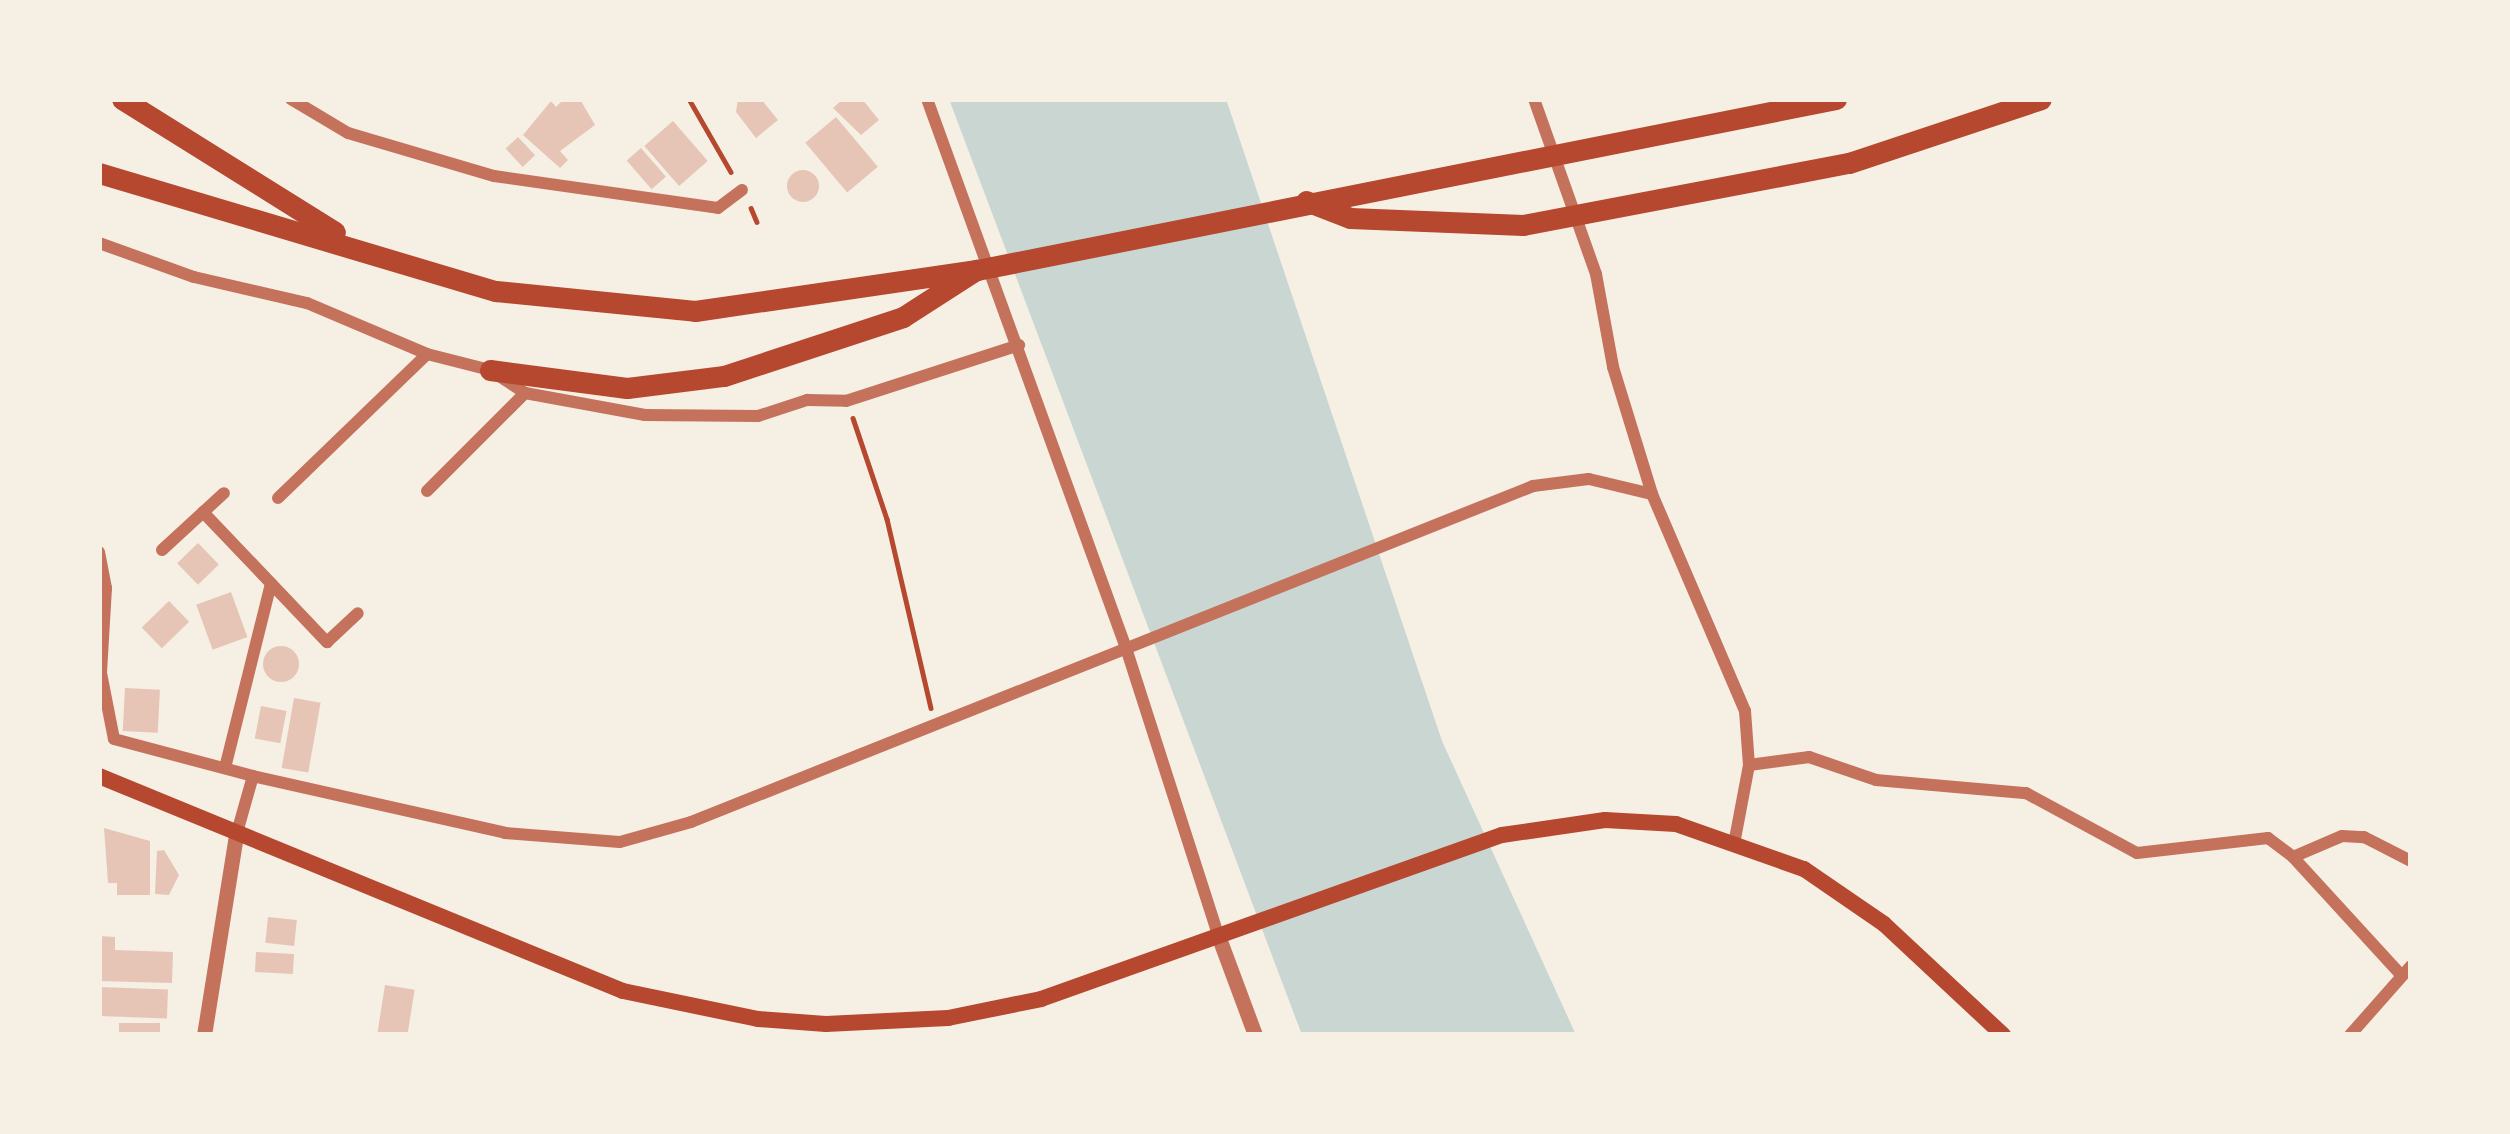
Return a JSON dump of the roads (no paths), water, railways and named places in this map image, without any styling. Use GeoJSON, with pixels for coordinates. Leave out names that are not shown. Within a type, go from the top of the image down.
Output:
{"type":"FeatureCollection","features":[{"type":"Feature","properties":{"kind":"highway"},"geometry":{"type":"LineString","coordinates":[[122,99],[376,254]]}},
{"type":"Feature","properties":{"kind":"highway"},"geometry":{"type":"LineString","coordinates":[[99,173],[564,303],[695,311],[976,270],[1836,99]]}},
{"type":"Feature","properties":{"kind":"highway"},"geometry":{"type":"LineString","coordinates":[[1306,201],[1350,218],[1469,226],[1578,216],[1849,163],[2041,99]]}},
{"type":"Feature","properties":{"kind":"highway"},"geometry":{"type":"LineString","coordinates":[[99,158],[214,203]]}},
{"type":"Feature","properties":{"kind":"highway"},"geometry":{"type":"LineString","coordinates":[[490,370],[627,388],[724,376],[903,317],[976,270]]}},
{"type":"Feature","properties":{"kind":"main road"},"geometry":{"type":"LineString","coordinates":[[101,777],[579,976],[758,1019],[948,1018],[1041,999],[1502,835],[1639,820],[1735,839],[1804,869],[1884,924],[2002,1035]]}},
{"type":"Feature","properties":{"kind":"street"},"geometry":{"type":"LineString","coordinates":[[291,99],[348,133],[494,176],[718,208],[742,190]]}},
{"type":"Feature","properties":{"kind":"street"},"geometry":{"type":"LineString","coordinates":[[927,99],[1126,648],[1255,1035]]}},
{"type":"Feature","properties":{"kind":"street"},"geometry":{"type":"LineString","coordinates":[[1534,99],[1578,216],[1652,494],[1745,711],[1749,765],[1735,839]]}},
{"type":"Feature","properties":{"kind":"street"},"geometry":{"type":"LineString","coordinates":[[99,243],[194,277],[307,303],[428,354],[490,370],[525,392],[645,415],[758,416],[807,400],[846,401],[1018,345]]}},
{"type":"Feature","properties":{"kind":"street"},"geometry":{"type":"LineString","coordinates":[[278,498],[428,354]]}},
{"type":"Feature","properties":{"kind":"street"},"geometry":{"type":"LineString","coordinates":[[427,491],[525,392]]}},
{"type":"Feature","properties":{"kind":"street"},"geometry":{"type":"LineString","coordinates":[[99,552],[106,588],[101,673],[114,740],[505,833],[620,842],[938,724],[1533,486],[1588,479],[1652,494]]}},
{"type":"Feature","properties":{"kind":"street"},"geometry":{"type":"LineString","coordinates":[[162,550],[224,493]]}},
{"type":"Feature","properties":{"kind":"street"},"geometry":{"type":"LineString","coordinates":[[203,512],[327,643],[358,613]]}},
{"type":"Feature","properties":{"kind":"street"},"geometry":{"type":"LineString","coordinates":[[225,768],[271,584]]}},
{"type":"Feature","properties":{"kind":"street"},"geometry":{"type":"LineString","coordinates":[[1749,765],[1809,757],[1876,780],[2026,793],[2137,853],[2268,838],[2406,970],[2350,1035]]}},
{"type":"Feature","properties":{"kind":"street"},"geometry":{"type":"LineString","coordinates":[[204,1035],[236,836],[253,776]]}},
{"type":"Feature","properties":{"kind":"street"},"geometry":{"type":"LineString","coordinates":[[2293,857],[2342,836],[2365,837],[2411,861]]}}]}
